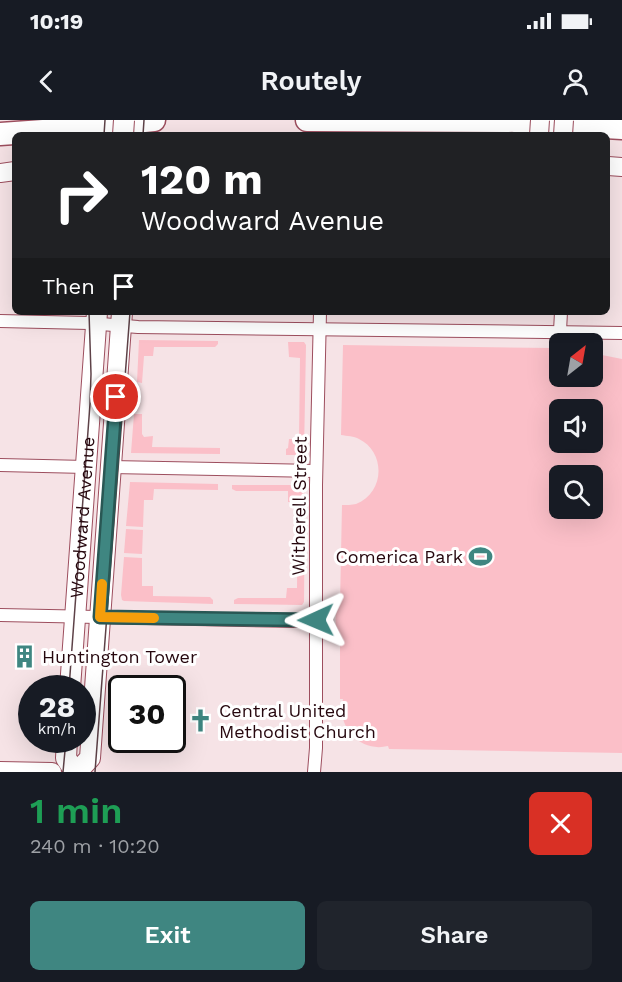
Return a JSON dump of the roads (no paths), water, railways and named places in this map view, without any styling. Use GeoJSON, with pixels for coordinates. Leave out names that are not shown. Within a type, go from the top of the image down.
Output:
{"type":"FeatureCollection","features":[{"type":"Feature","properties":{"kind":"highway"},"geometry":{"type":"LineString","coordinates":[[28,132],[154,120]]}},
{"type":"Feature","properties":{"kind":"highway"},"geometry":{"type":"LineString","coordinates":[[308,120],[530,120]]}},
{"type":"Feature","properties":{"kind":"highway"},"geometry":{"type":"LineString","coordinates":[[507,121],[622,128]]}},
{"type":"Feature","properties":{"kind":"main road","name":"Woodward Avenue"},"geometry":{"type":"LineString","coordinates":[[71,675],[96,318]]}},
{"type":"Feature","properties":{"kind":"main road","name":"Woodward Avenue"},"geometry":{"type":"LineString","coordinates":[[66,753],[66,758],[76,772],[90,758],[122,319]]}},
{"type":"Feature","properties":{"kind":"street","name":"Witherell Street"},"geometry":{"type":"LineString","coordinates":[[314,772],[316,748],[316,471],[320,315]]}},
{"type":"Feature","properties":{"kind":"street"},"geometry":{"type":"LineString","coordinates":[[560,331],[561,315]]}},
{"type":"Feature","properties":{"kind":"street"},"geometry":{"type":"LineString","coordinates":[[0,321],[96,318],[320,329],[622,333]]}},
{"type":"Feature","properties":{"kind":"street"},"geometry":{"type":"LineString","coordinates":[[0,465],[86,466]]}},
{"type":"Feature","properties":{"kind":"street"},"geometry":{"type":"LineString","coordinates":[[111,467],[316,471]]}},
{"type":"Feature","properties":{"kind":"street"},"geometry":{"type":"LineString","coordinates":[[0,615],[316,620]]}},
{"type":"Feature","properties":{"kind":"street"},"geometry":{"type":"LineString","coordinates":[[0,771],[52,772]]}},
{"type":"Feature","properties":{"kind":"tram line"},"geometry":{"type":"LineString","coordinates":[[104,132],[105,120]]}},
{"type":"Feature","properties":{"kind":"tram line"},"geometry":{"type":"LineString","coordinates":[[143,132],[144,120]]}},
{"type":"Feature","properties":{"kind":"tram line"},"geometry":{"type":"LineString","coordinates":[[70,675],[90,404],[89,315]]}},
{"type":"Feature","properties":{"kind":"tram line"},"geometry":{"type":"LineString","coordinates":[[95,772],[130,315]]}},
{"type":"Feature","properties":{"kind":"tram line"},"geometry":{"type":"LineString","coordinates":[[63,772],[65,753]]}},
{"type":"Feature","properties":{"kind":"place","name":"Comerica Park"},"geometry":{"type":"Point","coordinates":[481,556]}},
{"type":"Feature","properties":{"kind":"place","name":"Huntington Tower"},"geometry":{"type":"Point","coordinates":[24,656]}},
{"type":"Feature","properties":{"kind":"place","name":"Central United Methodist Church"},"geometry":{"type":"Point","coordinates":[201,720]}}]}
